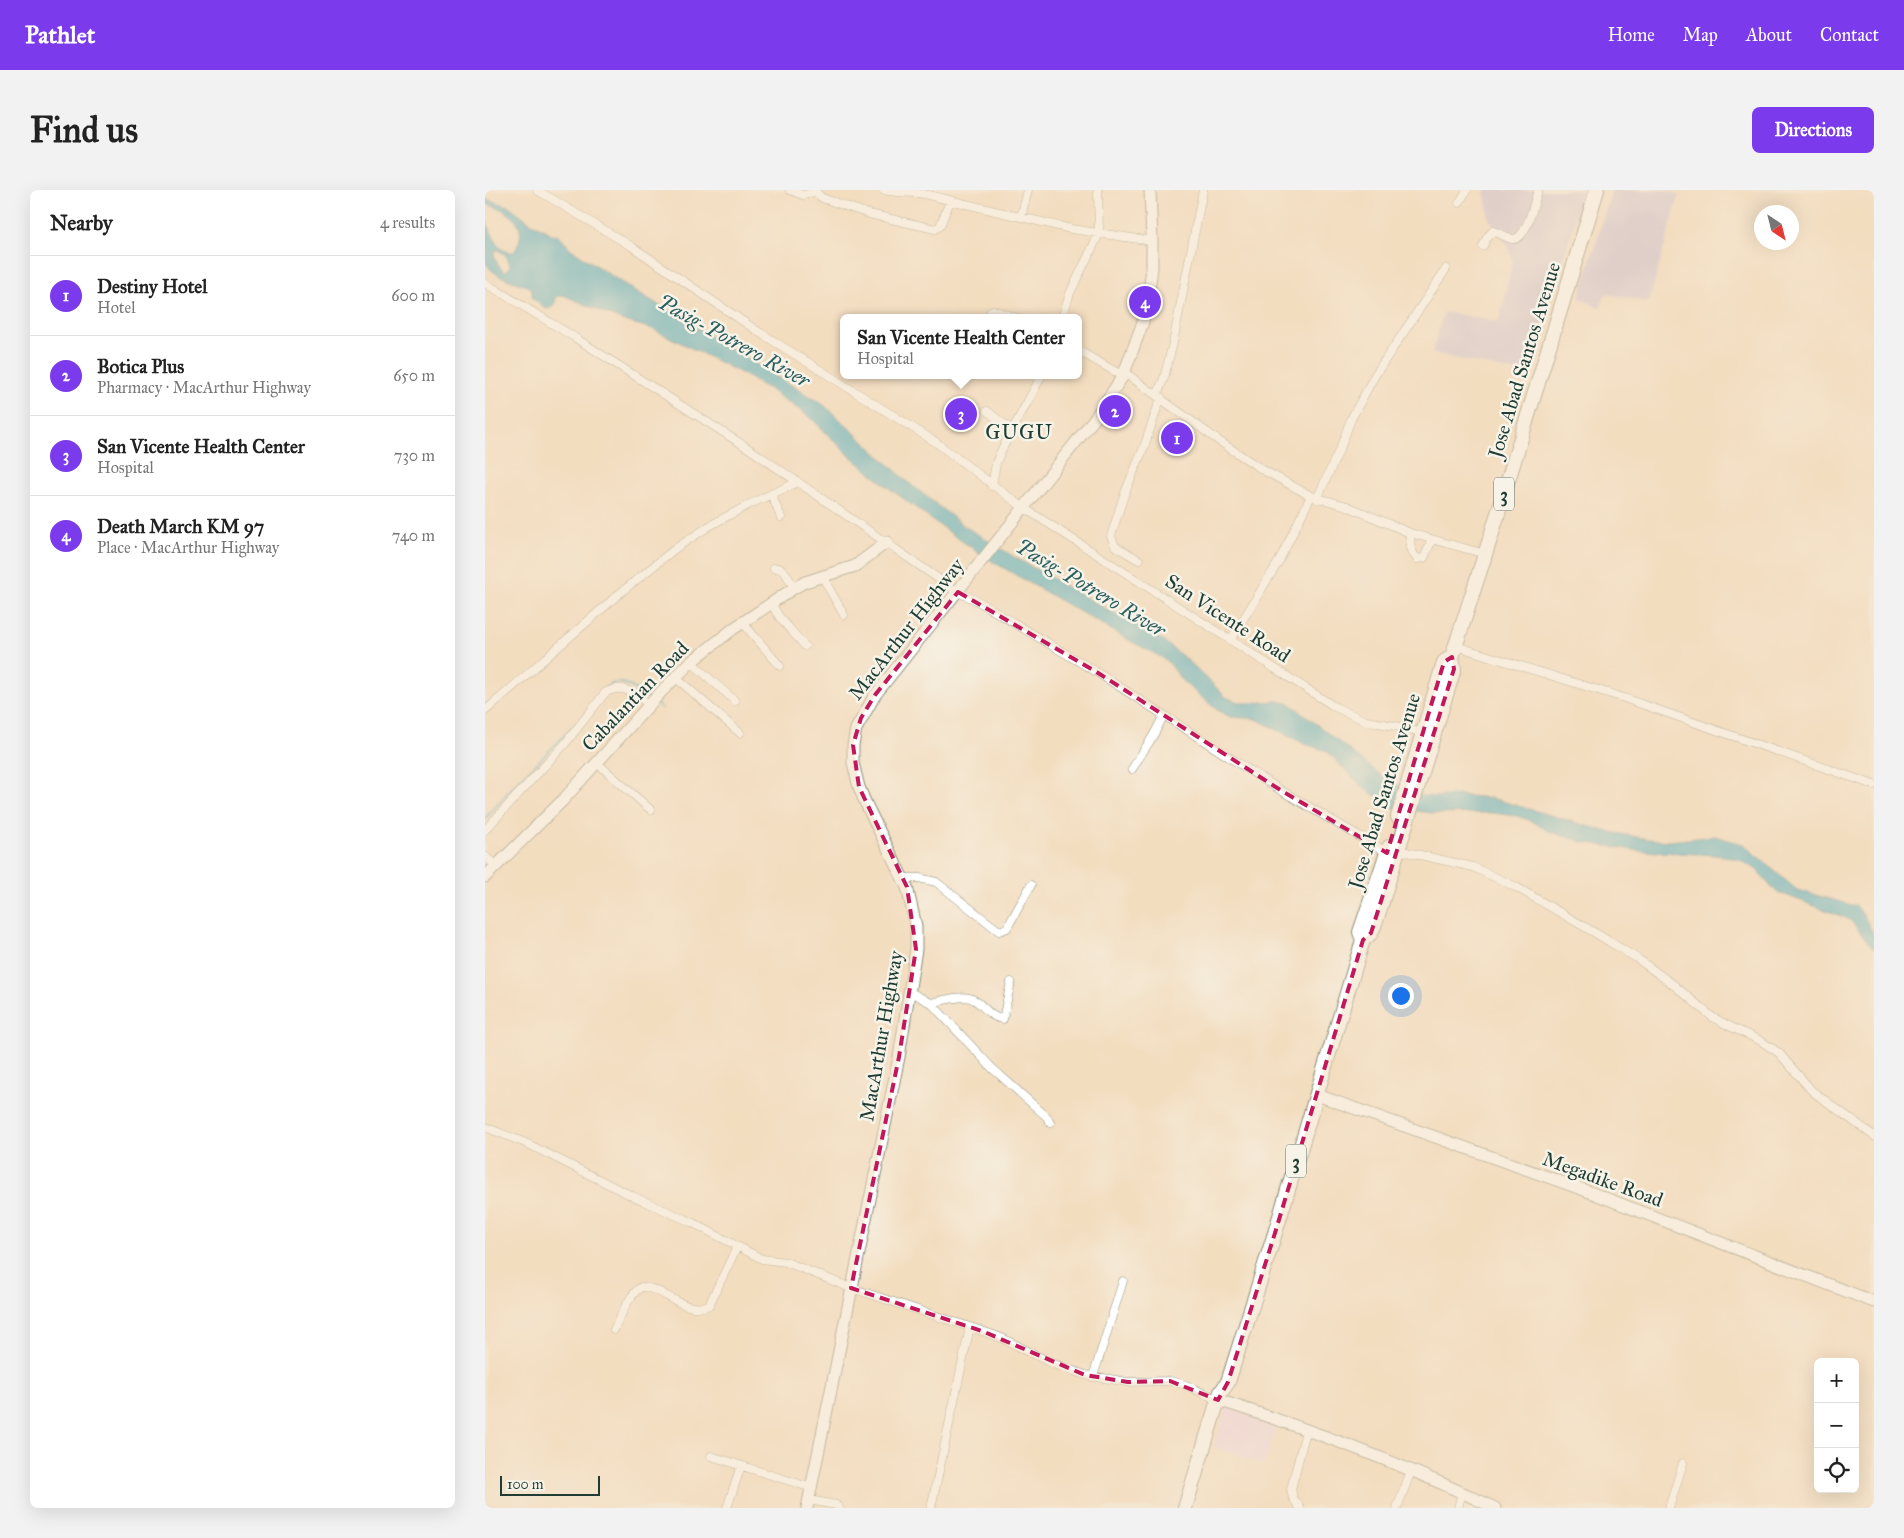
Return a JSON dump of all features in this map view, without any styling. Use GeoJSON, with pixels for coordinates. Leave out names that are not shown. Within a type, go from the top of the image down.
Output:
{"type":"FeatureCollection","features":[{"type":"Feature","properties":{"kind":"highway","name":"Jose Abad Santos Avenue"},"geometry":{"type":"LineString","coordinates":[[1192,1508],[1228,1382],[1363,940],[1371,933],[1377,921],[1394,848],[1426,738],[1444,662],[1454,651],[1597,190]]}},
{"type":"Feature","properties":{"kind":"highway","name":"Jose Abad Santos Avenue"},"geometry":{"type":"LineString","coordinates":[[1185,1508],[1222,1402]]}},
{"type":"Feature","properties":{"kind":"main road","name":"MacArthur Highway"},"geometry":{"type":"LineString","coordinates":[[808,1504],[899,1057],[916,949],[916,926],[913,905],[903,878],[859,787],[853,763],[853,744],[856,729],[875,695],[1095,418],[1123,374],[1143,322],[1148,298],[1152,241],[1150,190]]}},
{"type":"Feature","properties":{"kind":"main road","name":"Cabalantian Road"},"geometry":{"type":"LineString","coordinates":[[485,877],[563,800],[675,677],[691,662],[742,622],[794,588],[821,576],[855,566],[887,542]]}},
{"type":"Feature","properties":{"kind":"main road","name":"Megadike Road"},"geometry":{"type":"LineString","coordinates":[[1317,1095],[1587,1192],[1874,1302]]}},
{"type":"Feature","properties":{"kind":"main road"},"geometry":{"type":"LineString","coordinates":[[1222,1402],[1307,1431],[1411,1471],[1495,1508]]}},
{"type":"Feature","properties":{"kind":"street","name":"San Vicente Road"},"geometry":{"type":"LineString","coordinates":[[537,190],[631,246],[759,332],[934,441],[1023,509],[1335,706],[1357,718],[1401,727],[1426,738]]}},
{"type":"Feature","properties":{"kind":"street"},"geometry":{"type":"LineString","coordinates":[[790,190],[803,194],[817,191],[822,198],[869,214],[935,229],[940,226],[950,201]]}},
{"type":"Feature","properties":{"kind":"street"},"geometry":{"type":"LineString","coordinates":[[883,190],[917,193],[1071,229],[1152,241]]}},
{"type":"Feature","properties":{"kind":"street"},"geometry":{"type":"LineString","coordinates":[[1021,217],[1028,190]]}},
{"type":"Feature","properties":{"kind":"street"},"geometry":{"type":"LineString","coordinates":[[1063,314],[1070,293],[1099,234],[1098,190]]}},
{"type":"Feature","properties":{"kind":"street"},"geometry":{"type":"LineString","coordinates":[[1139,560],[1115,546],[1111,536],[1124,495],[1144,447],[1164,378],[1173,343],[1203,190]]}},
{"type":"Feature","properties":{"kind":"street"},"geometry":{"type":"LineString","coordinates":[[1459,203],[1467,190]]}},
{"type":"Feature","properties":{"kind":"street"},"geometry":{"type":"LineString","coordinates":[[1483,246],[1487,237],[1493,231],[1512,239],[1518,238],[1524,233],[1538,190]]}},
{"type":"Feature","properties":{"kind":"street"},"geometry":{"type":"LineString","coordinates":[[1231,639],[1279,561],[1314,498],[1341,446],[1351,419],[1375,375],[1446,269]]}},
{"type":"Feature","properties":{"kind":"street"},"geometry":{"type":"LineString","coordinates":[[485,283],[574,337],[751,450],[959,590],[1095,671],[1282,791],[1394,848],[1473,867],[1516,887],[1639,959],[1712,1017],[1761,1041],[1779,1053],[1812,1091],[1874,1136]]}},
{"type":"Feature","properties":{"kind":"street"},"geometry":{"type":"LineString","coordinates":[[991,314],[993,310],[1005,314]]}},
{"type":"Feature","properties":{"kind":"street"},"geometry":{"type":"LineString","coordinates":[[1082,353],[1159,396],[1256,465],[1314,498],[1347,506],[1410,533],[1485,554]]}},
{"type":"Feature","properties":{"kind":"street"},"geometry":{"type":"LineString","coordinates":[[992,486],[996,463],[1040,379]]}},
{"type":"Feature","properties":{"kind":"street"},"geometry":{"type":"LineString","coordinates":[[987,411],[1013,431]]}},
{"type":"Feature","properties":{"kind":"street"},"geometry":{"type":"LineString","coordinates":[[485,711],[619,594],[676,548],[711,525],[750,504],[798,482]]}},
{"type":"Feature","properties":{"kind":"street"},"geometry":{"type":"LineString","coordinates":[[771,494],[781,517]]}},
{"type":"Feature","properties":{"kind":"street"},"geometry":{"type":"LineString","coordinates":[[1410,533],[1410,546],[1417,559],[1424,558],[1432,540]]}},
{"type":"Feature","properties":{"kind":"street"},"geometry":{"type":"LineString","coordinates":[[774,568],[778,567],[783,570],[794,588]]}},
{"type":"Feature","properties":{"kind":"street"},"geometry":{"type":"LineString","coordinates":[[821,576],[844,615]]}},
{"type":"Feature","properties":{"kind":"street"},"geometry":{"type":"LineString","coordinates":[[771,603],[780,618],[805,646]]}},
{"type":"Feature","properties":{"kind":"street"},"geometry":{"type":"LineString","coordinates":[[742,622],[780,666]]}},
{"type":"Feature","properties":{"kind":"street"},"geometry":{"type":"LineString","coordinates":[[1454,651],[1624,698],[1874,785]]}},
{"type":"Feature","properties":{"kind":"street"},"geometry":{"type":"LineString","coordinates":[[691,662],[735,701]]}},
{"type":"Feature","properties":{"kind":"street"},"geometry":{"type":"LineString","coordinates":[[675,677],[740,733]]}},
{"type":"Feature","properties":{"kind":"street"},"geometry":{"type":"LineString","coordinates":[[485,830],[564,746],[605,693],[618,688],[626,690],[650,705]]}},
{"type":"Feature","properties":{"kind":"street"},"geometry":{"type":"LineString","coordinates":[[1132,769],[1153,736],[1163,715]]}},
{"type":"Feature","properties":{"kind":"street"},"geometry":{"type":"LineString","coordinates":[[597,763],[651,810]]}},
{"type":"Feature","properties":{"kind":"street"},"geometry":{"type":"LineString","coordinates":[[485,856],[496,866]]}},
{"type":"Feature","properties":{"kind":"street"},"geometry":{"type":"LineString","coordinates":[[903,878],[919,878],[936,882],[999,932],[1007,928],[1031,886]]}},
{"type":"Feature","properties":{"kind":"street"},"geometry":{"type":"LineString","coordinates":[[931,1003],[956,998],[969,998],[993,1016],[1003,1019],[1011,982]]}},
{"type":"Feature","properties":{"kind":"street"},"geometry":{"type":"LineString","coordinates":[[910,992],[931,1003],[992,1068],[1045,1114],[1050,1123]]}},
{"type":"Feature","properties":{"kind":"street"},"geometry":{"type":"LineString","coordinates":[[485,1127],[528,1144],[632,1196],[691,1222],[762,1259],[786,1262],[851,1288],[1002,1338],[1051,1363],[1093,1377],[1128,1382],[1170,1381],[1186,1385],[1222,1402]]}},
{"type":"Feature","properties":{"kind":"street"},"geometry":{"type":"LineString","coordinates":[[614,1330],[626,1307],[641,1287],[659,1293],[678,1303],[698,1308],[709,1305],[737,1247]]}},
{"type":"Feature","properties":{"kind":"street"},"geometry":{"type":"LineString","coordinates":[[1093,1377],[1123,1281]]}},
{"type":"Feature","properties":{"kind":"street"},"geometry":{"type":"LineString","coordinates":[[931,1508],[970,1327]]}},
{"type":"Feature","properties":{"kind":"street"},"geometry":{"type":"LineString","coordinates":[[1300,1508],[1293,1498],[1291,1489],[1307,1431]]}},
{"type":"Feature","properties":{"kind":"street"},"geometry":{"type":"LineString","coordinates":[[711,1456],[812,1488]]}},
{"type":"Feature","properties":{"kind":"street"},"geometry":{"type":"LineString","coordinates":[[1669,1508],[1683,1463]]}},
{"type":"Feature","properties":{"kind":"street"},"geometry":{"type":"LineString","coordinates":[[727,1508],[741,1466]]}},
{"type":"Feature","properties":{"kind":"street"},"geometry":{"type":"LineString","coordinates":[[1397,1508],[1411,1471]]}},
{"type":"Feature","properties":{"kind":"street"},"geometry":{"type":"LineString","coordinates":[[1458,1508],[1462,1492]]}},
{"type":"Feature","properties":{"kind":"street"},"geometry":{"type":"LineString","coordinates":[[808,1504],[835,1505],[839,1508]]}},
{"type":"Feature","properties":{"kind":"highlighted area"},"geometry":{"type":"Polygon","coordinates":[[[958,592],[1095,671],[1282,791],[1387,853],[1444,662],[1452,657],[1454,669],[1371,933],[1363,940],[1275,1233],[1228,1382],[1218,1400],[1170,1381],[1128,1382],[1085,1375],[982,1331],[851,1288],[899,1057],[916,949],[907,887],[859,787],[853,745],[861,718],[875,695],[958,592]]]}},
{"type":"Feature","properties":{"kind":"shaded area"},"geometry":{"type":"Polygon","coordinates":[[[1484,190],[1585,190],[1526,374],[1432,353],[1444,312],[1499,322],[1513,260],[1508,247],[1489,219],[1484,190]]]}},
{"type":"Feature","properties":{"kind":"shaded area"},"geometry":{"type":"Polygon","coordinates":[[[1612,190],[1665,190],[1679,195],[1649,302],[1606,294],[1600,308],[1579,298],[1612,190]]]}},
{"type":"Feature","properties":{"kind":"shaded area"},"geometry":{"type":"Polygon","coordinates":[[[1227,1407],[1278,1422],[1264,1464],[1213,1447],[1227,1407]]]}},
{"type":"Feature","properties":{"kind":"water"},"geometry":{"type":"Polygon","coordinates":[[[485,199],[509,206],[530,222],[554,235],[558,235],[571,249],[621,282],[824,405],[909,483],[963,525],[1016,558],[1110,611],[1150,631],[1190,662],[1226,697],[1246,703],[1278,701],[1291,704],[1387,780],[1423,796],[1459,795],[1491,798],[1605,831],[1649,839],[1669,841],[1715,836],[1743,844],[1797,890],[1856,906],[1864,916],[1874,935],[1874,949],[1851,921],[1780,893],[1772,888],[1756,869],[1738,859],[1715,855],[1640,851],[1582,842],[1548,831],[1534,822],[1517,816],[1492,813],[1439,814],[1393,808],[1361,786],[1327,751],[1305,744],[1256,719],[1230,717],[1217,710],[1182,681],[1170,664],[1163,658],[988,559],[885,485],[849,455],[810,417],[769,389],[653,329],[621,320],[563,295],[556,297],[553,306],[547,309],[532,298],[530,287],[503,278],[487,265],[485,259],[485,219],[496,241],[503,250],[514,252],[519,242],[520,234],[519,226],[509,214],[494,206],[485,204],[485,199]],[[495,250],[495,259],[505,272],[510,267],[508,261],[503,253],[495,250]]]}},
{"type":"Feature","properties":{"kind":"waterway"},"geometry":{"type":"LineString","coordinates":[[597,698],[603,690],[616,683],[634,688],[648,698]]}},
{"type":"Feature","properties":{"kind":"waterway"},"geometry":{"type":"LineString","coordinates":[[656,704],[662,708]]}},
{"type":"Feature","properties":{"kind":"waterway"},"geometry":{"type":"LineString","coordinates":[[485,819],[510,790],[575,725]]}},
{"type":"Feature","properties":{"kind":"place","name":"Death March KM 97"},"geometry":{"type":"Point","coordinates":[1145,302]}},
{"type":"Feature","properties":{"kind":"place","name":"Botica Plus"},"geometry":{"type":"Point","coordinates":[1115,411]}},
{"type":"Feature","properties":{"kind":"place","name":"San Vicente Health Center"},"geometry":{"type":"Point","coordinates":[961,414]}},
{"type":"Feature","properties":{"kind":"place","name":"Destiny Hotel"},"geometry":{"type":"Point","coordinates":[1177,438]}},
{"type":"Feature","properties":{"kind":"district","name":"GUGU"},"geometry":{"type":"Point","coordinates":[1019,432]}},
{"type":"Feature","properties":{"kind":"water label","name":"Pasig-Potrero River"},"geometry":{"type":"Point","coordinates":[734,341]}},
{"type":"Feature","properties":{"kind":"water label","name":"Pasig-Potrero River"},"geometry":{"type":"Point","coordinates":[1091,588]}}]}
